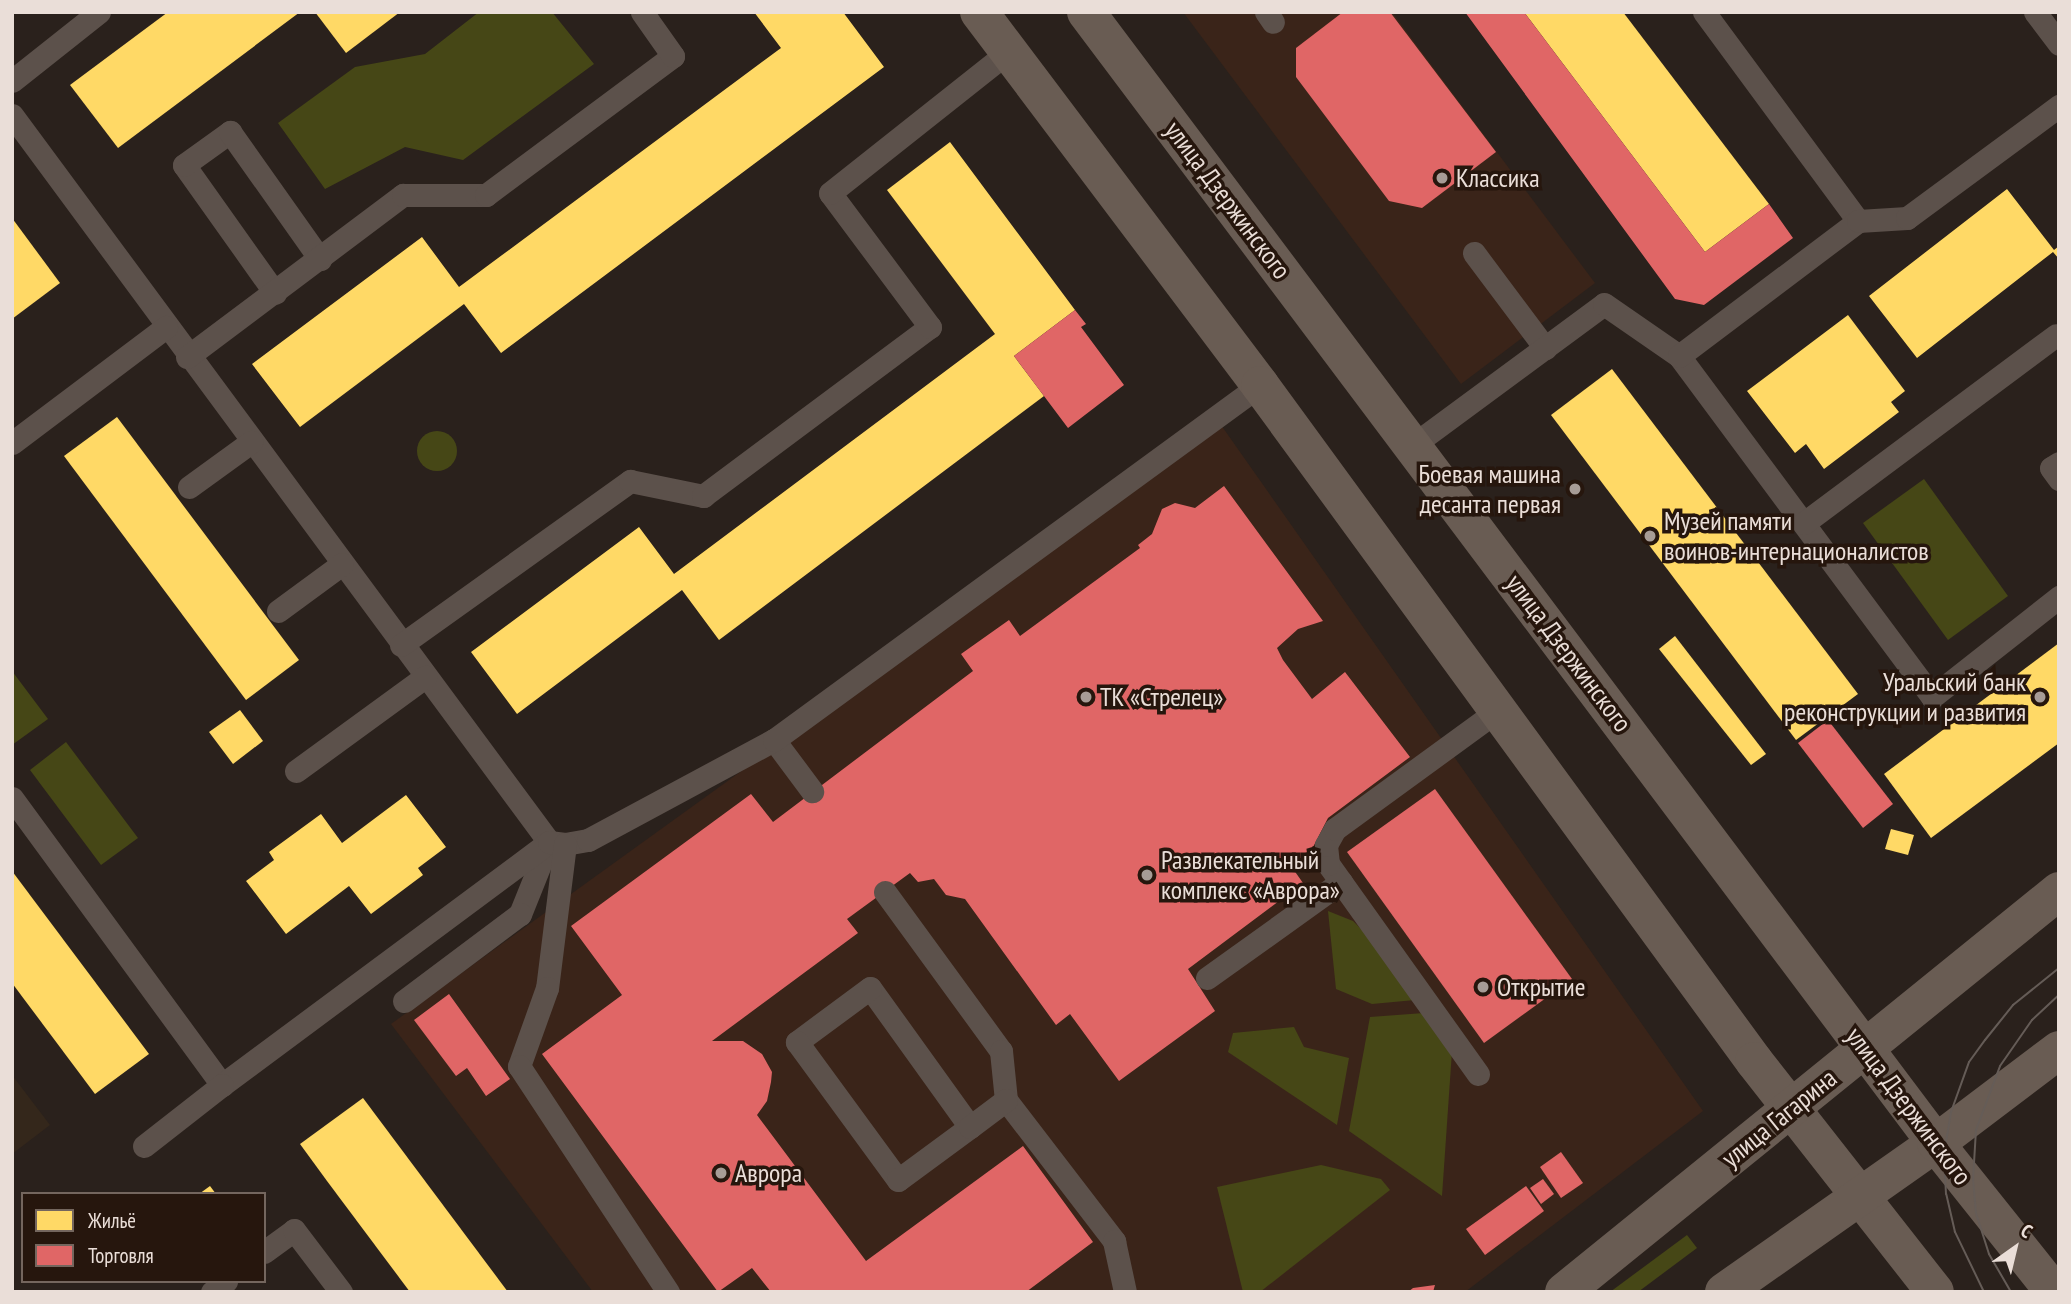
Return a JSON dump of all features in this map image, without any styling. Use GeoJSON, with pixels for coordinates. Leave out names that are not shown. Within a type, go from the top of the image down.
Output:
{"type":"FeatureCollection","features":[{"type":"Feature","properties":{"kind":"main road"},"geometry":{"type":"LineString","coordinates":[[978,12],[1260,385],[1790,1109],[1935,1292]]}},
{"type":"Feature","properties":{"kind":"main road","name":"улица Дзержинского"},"geometry":{"type":"LineString","coordinates":[[1086,12],[1936,1143],[2054,1292]]}},
{"type":"Feature","properties":{"kind":"main road","name":"улица Гагарина"},"geometry":{"type":"LineString","coordinates":[[1564,1292],[2059,891]]}},
{"type":"Feature","properties":{"kind":"main road"},"geometry":{"type":"LineString","coordinates":[[1724,1292],[1936,1143],[2059,1050]]}},
{"type":"Feature","properties":{"kind":"lane"},"geometry":{"type":"LineString","coordinates":[[187,357],[403,195],[486,195],[673,56],[642,12]]}},
{"type":"Feature","properties":{"kind":"lane"},"geometry":{"type":"LineString","coordinates":[[1704,12],[1858,221]]}},
{"type":"Feature","properties":{"kind":"lane"},"geometry":{"type":"LineString","coordinates":[[2035,12],[2059,44]]}},
{"type":"Feature","properties":{"kind":"lane"},"geometry":{"type":"LineString","coordinates":[[12,81],[89,15]]}},
{"type":"Feature","properties":{"kind":"lane"},"geometry":{"type":"LineString","coordinates":[[401,645],[630,481],[703,496],[930,327],[830,193],[1008,52]]}},
{"type":"Feature","properties":{"kind":"lane"},"geometry":{"type":"LineString","coordinates":[[1679,356],[1858,221],[1907,218],[2059,106]]}},
{"type":"Feature","properties":{"kind":"lane"},"geometry":{"type":"LineString","coordinates":[[16,130],[166,327],[425,677],[557,843],[547,988],[519,1066],[668,1292]]}},
{"type":"Feature","properties":{"kind":"lane"},"geometry":{"type":"LineString","coordinates":[[275,293],[184,165],[230,132],[320,259]]}},
{"type":"Feature","properties":{"kind":"lane"},"geometry":{"type":"LineString","coordinates":[[1474,253],[1545,348]]}},
{"type":"Feature","properties":{"kind":"lane"},"geometry":{"type":"LineString","coordinates":[[1413,445],[1604,304],[1679,356],[1932,696],[2059,597]]}},
{"type":"Feature","properties":{"kind":"lane"},"geometry":{"type":"LineString","coordinates":[[12,443],[166,327]]}},
{"type":"Feature","properties":{"kind":"lane"},"geometry":{"type":"LineString","coordinates":[[1804,523],[2056,335]]}},
{"type":"Feature","properties":{"kind":"lane"},"geometry":{"type":"LineString","coordinates":[[144,1146],[222,1085],[557,843],[588,840],[774,740],[1260,385]]}},
{"type":"Feature","properties":{"kind":"lane"},"geometry":{"type":"LineString","coordinates":[[189,487],[251,442]]}},
{"type":"Feature","properties":{"kind":"lane"},"geometry":{"type":"LineString","coordinates":[[2059,463],[2051,468],[2059,479]]}},
{"type":"Feature","properties":{"kind":"lane"},"geometry":{"type":"LineString","coordinates":[[278,611],[342,564]]}},
{"type":"Feature","properties":{"kind":"lane"},"geometry":{"type":"LineString","coordinates":[[296,771],[425,677]]}},
{"type":"Feature","properties":{"kind":"lane"},"geometry":{"type":"LineString","coordinates":[[1478,1074],[1328,864],[1326,845],[1335,829],[1498,710]]}},
{"type":"Feature","properties":{"kind":"lane"},"geometry":{"type":"LineString","coordinates":[[774,740],[812,791]]}},
{"type":"Feature","properties":{"kind":"lane"},"geometry":{"type":"LineString","coordinates":[[12,798],[222,1085]]}},
{"type":"Feature","properties":{"kind":"lane"},"geometry":{"type":"LineString","coordinates":[[404,1001],[520,914],[557,843]]}},
{"type":"Feature","properties":{"kind":"lane"},"geometry":{"type":"LineString","coordinates":[[1207,978],[1341,882]]}},
{"type":"Feature","properties":{"kind":"lane"},"geometry":{"type":"LineString","coordinates":[[885,892],[1001,1051],[1006,1100],[1114,1241],[1125,1292]]}},
{"type":"Feature","properties":{"kind":"lane"},"geometry":{"type":"LineString","coordinates":[[971,1127],[870,988],[797,1042],[898,1180],[971,1127],[1006,1100]]}},
{"type":"Feature","properties":{"kind":"lane"},"geometry":{"type":"LineString","coordinates":[[266,1251],[294,1230],[341,1292]]}},
{"type":"Feature","properties":{"kind":"shaded area"},"geometry":{"type":"Polygon","coordinates":[[[479,12],[552,12],[594,64],[463,160],[405,147],[325,189],[278,123],[355,67],[425,54],[479,12]]]}},
{"type":"Feature","properties":{"kind":"shaded area"},"geometry":{"type":"Polygon","coordinates":[[[1183,12],[1392,12],[1595,283],[1461,384],[1183,12]]]}},
{"type":"Feature","properties":{"kind":"shaded area"},"geometry":{"type":"Polygon","coordinates":[[[1221,425],[1703,1111],[1465,1292],[593,1292],[391,1024],[1221,425]]]}},
{"type":"Feature","properties":{"kind":"shaded area"},"geometry":{"type":"Polygon","coordinates":[[[437,431],[445,432],[451,437],[456,443],[456,459],[451,465],[445,470],[437,471],[429,470],[423,465],[418,459],[417,451],[418,443],[423,437],[429,432],[437,431]]]}},
{"type":"Feature","properties":{"kind":"shaded area"},"geometry":{"type":"Polygon","coordinates":[[[1924,479],[2008,596],[1948,640],[1863,523],[1924,479]]]}},
{"type":"Feature","properties":{"kind":"shaded area"},"geometry":{"type":"Polygon","coordinates":[[[12,671],[48,719],[12,745],[12,671]]]}},
{"type":"Feature","properties":{"kind":"shaded area"},"geometry":{"type":"Polygon","coordinates":[[[66,742],[138,838],[101,865],[30,770],[66,742]]]}},
{"type":"Feature","properties":{"kind":"shaded area"},"geometry":{"type":"Polygon","coordinates":[[[1328,911],[1353,921],[1367,935],[1415,1000],[1372,1004],[1336,989],[1328,911]]]}},
{"type":"Feature","properties":{"kind":"shaded area"},"geometry":{"type":"Polygon","coordinates":[[[1424,1013],[1452,1051],[1442,1196],[1349,1131],[1370,1017],[1424,1013]]]}},
{"type":"Feature","properties":{"kind":"shaded area"},"geometry":{"type":"Polygon","coordinates":[[[1294,1027],[1304,1047],[1349,1058],[1337,1125],[1228,1052],[1233,1033],[1294,1027]]]}},
{"type":"Feature","properties":{"kind":"shaded area"},"geometry":{"type":"Polygon","coordinates":[[[12,1075],[50,1125],[12,1154],[12,1075]]]}},
{"type":"Feature","properties":{"kind":"shaded area"},"geometry":{"type":"Polygon","coordinates":[[[1321,1165],[1381,1179],[1390,1190],[1260,1292],[1243,1292],[1217,1187],[1321,1165]]]}},
{"type":"Feature","properties":{"kind":"shaded area"},"geometry":{"type":"Polygon","coordinates":[[[1687,1235],[1697,1248],[1638,1292],[1610,1292],[1687,1235]]]}},
{"type":"Feature","properties":{"kind":"building: Жильё"},"geometry":{"type":"Polygon","coordinates":[[[168,12],[300,12],[118,148],[70,85],[168,12]]]}},
{"type":"Feature","properties":{"kind":"building: Жильё"},"geometry":{"type":"Polygon","coordinates":[[[315,12],[400,12],[346,53],[315,12]]]}},
{"type":"Feature","properties":{"kind":"building: Жильё"},"geometry":{"type":"Polygon","coordinates":[[[754,12],[843,12],[884,67],[501,353],[464,304],[300,427],[252,364],[422,237],[459,287],[781,48],[754,12]]]}},
{"type":"Feature","properties":{"kind":"building: Жильё"},"geometry":{"type":"Polygon","coordinates":[[[1524,12],[1623,12],[1769,204],[1705,252],[1524,12]]]}},
{"type":"Feature","properties":{"kind":"building: Жильё"},"geometry":{"type":"Polygon","coordinates":[[[950,142],[1075,310],[1014,356],[1044,396],[719,640],[682,590],[517,714],[471,652],[639,527],[674,574],[995,334],[887,190],[950,142]]]}},
{"type":"Feature","properties":{"kind":"building: Жильё"},"geometry":{"type":"Polygon","coordinates":[[[2007,189],[2054,250],[2059,246],[2059,259],[2053,252],[1917,358],[1869,296],[2007,189]]]}},
{"type":"Feature","properties":{"kind":"building: Жильё"},"geometry":{"type":"Polygon","coordinates":[[[12,218],[60,283],[12,319],[12,218]]]}},
{"type":"Feature","properties":{"kind":"building: Жильё"},"geometry":{"type":"Polygon","coordinates":[[[1848,315],[1905,391],[1891,402],[1899,412],[1824,469],[1806,444],[1795,453],[1747,391],[1848,315]]]}},
{"type":"Feature","properties":{"kind":"building: Жильё"},"geometry":{"type":"Polygon","coordinates":[[[1612,369],[1858,694],[1796,740],[1551,415],[1612,369]]]}},
{"type":"Feature","properties":{"kind":"building: Жильё"},"geometry":{"type":"Polygon","coordinates":[[[117,417],[299,660],[246,700],[64,456],[117,417]]]}},
{"type":"Feature","properties":{"kind":"building: Жильё"},"geometry":{"type":"Polygon","coordinates":[[[1675,636],[1766,754],[1751,765],[1659,649],[1675,636]]]}},
{"type":"Feature","properties":{"kind":"building: Жильё"},"geometry":{"type":"Polygon","coordinates":[[[2059,643],[2059,743],[1931,838],[1884,774],[2059,643]]]}},
{"type":"Feature","properties":{"kind":"building: Жильё"},"geometry":{"type":"Polygon","coordinates":[[[240,710],[263,741],[233,764],[209,732],[240,710]]]}},
{"type":"Feature","properties":{"kind":"building: Жильё"},"geometry":{"type":"Polygon","coordinates":[[[406,795],[446,847],[418,868],[423,875],[371,914],[349,886],[286,934],[246,881],[274,860],[269,852],[321,814],[342,843],[406,795]]]}},
{"type":"Feature","properties":{"kind":"building: Жильё"},"geometry":{"type":"Polygon","coordinates":[[[1891,829],[1914,835],[1908,855],[1885,849],[1891,829]]]}},
{"type":"Feature","properties":{"kind":"building: Жильё"},"geometry":{"type":"Polygon","coordinates":[[[12,871],[149,1054],[95,1094],[12,983],[12,871]]]}},
{"type":"Feature","properties":{"kind":"building: Жильё"},"geometry":{"type":"Polygon","coordinates":[[[363,1098],[508,1292],[410,1292],[327,1181],[300,1144],[363,1098]]]}},
{"type":"Feature","properties":{"kind":"building: Жильё"},"geometry":{"type":"Polygon","coordinates":[[[210,1186],[214,1192],[202,1192],[210,1186]]]}},
{"type":"Feature","properties":{"kind":"building: Торговля"},"geometry":{"type":"Polygon","coordinates":[[[1343,12],[1390,12],[1496,152],[1422,208],[1389,201],[1296,77],[1296,48],[1343,12]]]}},
{"type":"Feature","properties":{"kind":"building: Торговля"},"geometry":{"type":"Polygon","coordinates":[[[1465,12],[1524,12],[1705,252],[1769,204],[1793,238],[1704,305],[1675,299],[1465,12]]]}},
{"type":"Feature","properties":{"kind":"building: Торговля"},"geometry":{"type":"Polygon","coordinates":[[[1075,310],[1086,324],[1081,327],[1124,385],[1068,428],[1014,356],[1075,310]]]}},
{"type":"Feature","properties":{"kind":"building: Торговля"},"geometry":{"type":"Polygon","coordinates":[[[1224,486],[1323,621],[1298,629],[1277,648],[1283,660],[1312,699],[1345,672],[1410,757],[1328,818],[1311,851],[1291,866],[1303,883],[1188,969],[1215,1011],[1119,1081],[1070,1014],[1056,1025],[965,899],[946,895],[934,879],[918,882],[910,873],[847,919],[858,933],[712,1041],[743,1041],[762,1054],[772,1072],[767,1101],[757,1115],[866,1261],[1023,1146],[1093,1242],[1026,1292],[771,1292],[752,1268],[718,1292],[542,1054],[622,995],[571,926],[751,794],[773,822],[973,671],[961,654],[1009,620],[1020,636],[1140,548],[1138,545],[1152,534],[1162,509],[1175,503],[1195,508],[1224,486]]]}},
{"type":"Feature","properties":{"kind":"building: Торговля"},"geometry":{"type":"Polygon","coordinates":[[[1828,720],[1893,804],[1863,828],[1798,743],[1828,720]]]}},
{"type":"Feature","properties":{"kind":"building: Торговля"},"geometry":{"type":"Polygon","coordinates":[[[1435,789],[1572,979],[1484,1043],[1347,852],[1435,789]]]}},
{"type":"Feature","properties":{"kind":"building: Торговля"},"geometry":{"type":"Polygon","coordinates":[[[449,994],[510,1079],[486,1096],[467,1068],[456,1076],[414,1020],[449,994]]]}},
{"type":"Feature","properties":{"kind":"building: Торговля"},"geometry":{"type":"Polygon","coordinates":[[[1561,1152],[1583,1183],[1561,1198],[1540,1167],[1561,1152]]]}},
{"type":"Feature","properties":{"kind":"building: Торговля"},"geometry":{"type":"Polygon","coordinates":[[[1543,1179],[1554,1194],[1541,1204],[1530,1188],[1543,1179]]]}},
{"type":"Feature","properties":{"kind":"building: Торговля"},"geometry":{"type":"Polygon","coordinates":[[[1526,1186],[1544,1211],[1485,1255],[1466,1229],[1526,1186]]]}},
{"type":"Feature","properties":{"kind":"building: Торговля"},"geometry":{"type":"Polygon","coordinates":[[[1435,1285],[1433,1292],[1408,1292],[1413,1288],[1435,1285]]]}},
{"type":"Feature","properties":{"kind":"tram line"},"geometry":{"type":"LineString","coordinates":[[1984,1292],[1955,1232],[1946,1194],[1944,1154],[1951,1112],[1969,1062],[1985,1040],[2013,1005],[2059,968]]}},
{"type":"Feature","properties":{"kind":"tram line"},"geometry":{"type":"LineString","coordinates":[[2011,1292],[1989,1254],[1976,1213],[1973,1180],[1976,1130],[2000,1066],[2032,1020],[2059,995]]}},
{"type":"Feature","properties":{"kind":"place","name":"Классика"},"geometry":{"type":"Point","coordinates":[1442,178]}},
{"type":"Feature","properties":{"kind":"place","name":"Боевая машина десанта первая"},"geometry":{"type":"Point","coordinates":[1575,489]}},
{"type":"Feature","properties":{"kind":"place","name":"Музей памяти воинов-интернационалистов"},"geometry":{"type":"Point","coordinates":[1650,536]}},
{"type":"Feature","properties":{"kind":"place","name":"ТК «Стрелец»"},"geometry":{"type":"Point","coordinates":[1086,697]}},
{"type":"Feature","properties":{"kind":"place","name":"Уральский банк реконструкции и развития"},"geometry":{"type":"Point","coordinates":[2040,697]}},
{"type":"Feature","properties":{"kind":"place","name":"Развлекательный комплекс «Аврора»"},"geometry":{"type":"Point","coordinates":[1147,875]}},
{"type":"Feature","properties":{"kind":"place","name":"Открытие"},"geometry":{"type":"Point","coordinates":[1483,987]}},
{"type":"Feature","properties":{"kind":"place","name":"Аврора"},"geometry":{"type":"Point","coordinates":[721,1173]}}]}
